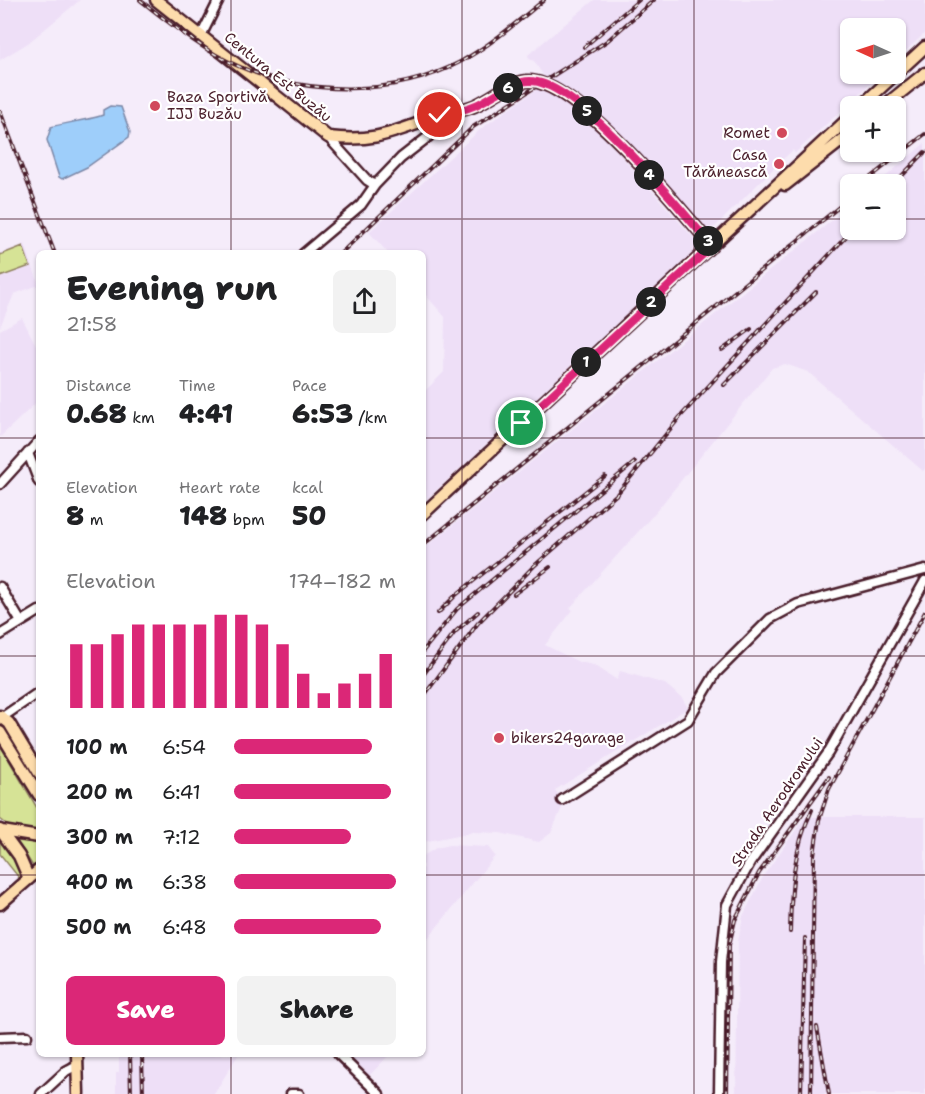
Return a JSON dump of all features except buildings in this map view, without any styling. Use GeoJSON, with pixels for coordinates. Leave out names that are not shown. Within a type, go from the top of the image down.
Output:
{"type":"FeatureCollection","features":[{"type":"Feature","properties":{"kind":"main road","name":"Centura Est Buzău"},"geometry":{"type":"LineString","coordinates":[[156,0],[202,34],[328,137],[350,140],[391,135],[440,115],[461,111],[519,83],[529,81],[546,85],[595,118],[712,246]]}},
{"type":"Feature","properties":{"kind":"main road"},"geometry":{"type":"LineString","coordinates":[[872,96],[925,47]]}},
{"type":"Feature","properties":{"kind":"main road"},"geometry":{"type":"LineString","coordinates":[[896,96],[925,73]]}},
{"type":"Feature","properties":{"kind":"main road"},"geometry":{"type":"LineString","coordinates":[[426,511],[840,126]]}},
{"type":"Feature","properties":{"kind":"main road"},"geometry":{"type":"LineString","coordinates":[[771,191],[792,181],[840,142]]}},
{"type":"Feature","properties":{"kind":"main road"},"geometry":{"type":"LineString","coordinates":[[2,716],[36,768]]}},
{"type":"Feature","properties":{"kind":"main road"},"geometry":{"type":"LineString","coordinates":[[0,732],[36,790]]}},
{"type":"Feature","properties":{"kind":"main road"},"geometry":{"type":"LineString","coordinates":[[1,831],[36,837]]}},
{"type":"Feature","properties":{"kind":"main road"},"geometry":{"type":"LineString","coordinates":[[1,831],[19,856],[29,879]]}},
{"type":"Feature","properties":{"kind":"main road"},"geometry":{"type":"LineString","coordinates":[[0,904],[36,873]]}},
{"type":"Feature","properties":{"kind":"main road"},"geometry":{"type":"LineString","coordinates":[[77,1060],[78,1094]]}},
{"type":"Feature","properties":{"kind":"street"},"geometry":{"type":"LineString","coordinates":[[202,34],[219,0]]}},
{"type":"Feature","properties":{"kind":"street"},"geometry":{"type":"LineString","coordinates":[[308,250],[361,205],[375,185],[401,159],[461,111]]}},
{"type":"Feature","properties":{"kind":"street"},"geometry":{"type":"LineString","coordinates":[[328,137],[367,180],[375,185]]}},
{"type":"Feature","properties":{"kind":"street"},"geometry":{"type":"LineString","coordinates":[[0,484],[36,444]]}},
{"type":"Feature","properties":{"kind":"street"},"geometry":{"type":"LineString","coordinates":[[28,453],[36,474]]}},
{"type":"Feature","properties":{"kind":"street"},"geometry":{"type":"LineString","coordinates":[[562,800],[688,720],[716,673],[770,619],[798,604],[925,570]]}},
{"type":"Feature","properties":{"kind":"street","name":"Strada Aerodromului"},"geometry":{"type":"LineString","coordinates":[[719,1094],[721,963],[727,905],[750,863],[828,753],[925,581]]}},
{"type":"Feature","properties":{"kind":"street"},"geometry":{"type":"LineString","coordinates":[[0,587],[21,622]]}},
{"type":"Feature","properties":{"kind":"street"},"geometry":{"type":"LineString","coordinates":[[0,635],[36,613]]}},
{"type":"Feature","properties":{"kind":"street"},"geometry":{"type":"LineString","coordinates":[[2,716],[36,694]]}},
{"type":"Feature","properties":{"kind":"street"},"geometry":{"type":"LineString","coordinates":[[0,1036],[27,1036]]}},
{"type":"Feature","properties":{"kind":"street"},"geometry":{"type":"LineString","coordinates":[[341,1057],[380,1094]]}},
{"type":"Feature","properties":{"kind":"street"},"geometry":{"type":"LineString","coordinates":[[41,1094],[77,1060]]}},
{"type":"Feature","properties":{"kind":"street"},"geometry":{"type":"LineString","coordinates":[[291,1094],[299,1094]]}},
{"type":"Feature","properties":{"kind":"shaded area"},"geometry":{"type":"Polygon","coordinates":[[[0,0],[80,0],[28,43],[0,60],[0,0]]]}},
{"type":"Feature","properties":{"kind":"shaded area"},"geometry":{"type":"Polygon","coordinates":[[[594,0],[925,0],[925,33],[906,51],[906,18],[840,18],[840,84],[870,84],[857,96],[840,96],[840,112],[795,153],[793,150],[782,160],[783,163],[777,169],[775,167],[716,226],[700,233],[607,135],[548,83],[528,55],[594,0]]]}},
{"type":"Feature","properties":{"kind":"shaded area"},"geometry":{"type":"Polygon","coordinates":[[[537,89],[544,90],[566,102],[587,117],[696,241],[696,250],[427,499],[426,390],[444,372],[445,317],[426,295],[426,250],[385,250],[369,232],[482,128],[537,89]]]}},
{"type":"Feature","properties":{"kind":"shaded area"},"geometry":{"type":"Polygon","coordinates":[[[925,143],[925,469],[923,471],[808,372],[785,364],[772,368],[654,514],[570,608],[573,610],[545,645],[579,662],[594,665],[617,680],[620,671],[665,684],[682,698],[688,708],[555,790],[564,803],[551,833],[539,842],[500,833],[473,832],[426,841],[426,547],[840,214],[840,240],[906,240],[906,174],[889,174],[903,162],[906,162],[906,159],[925,143]]]}},
{"type":"Feature","properties":{"kind":"shaded area"},"geometry":{"type":"Polygon","coordinates":[[[25,244],[36,276],[36,286],[14,294],[0,327],[0,253],[25,244]]]}},
{"type":"Feature","properties":{"kind":"shaded area"},"geometry":{"type":"Polygon","coordinates":[[[22,318],[36,345],[36,403],[0,437],[0,330],[22,318]]]}},
{"type":"Feature","properties":{"kind":"shaded area"},"geometry":{"type":"Polygon","coordinates":[[[805,817],[925,817],[925,1094],[736,1094],[738,942],[743,916],[764,875],[805,817]]]}},
{"type":"Feature","properties":{"kind":"shaded area"},"geometry":{"type":"Polygon","coordinates":[[[449,845],[488,847],[495,856],[426,940],[426,854],[436,848],[449,845]]]}},
{"type":"Feature","properties":{"kind":"shaded area"},"geometry":{"type":"Polygon","coordinates":[[[119,1057],[237,1057],[214,1094],[116,1094],[116,1073],[119,1072],[119,1057]]]}},
{"type":"Feature","properties":{"kind":"shaded area"},"geometry":{"type":"Polygon","coordinates":[[[350,1057],[387,1057],[368,1077],[350,1057]]]}},
{"type":"Feature","properties":{"kind":"green space"},"geometry":{"type":"Polygon","coordinates":[[[23,246],[30,266],[0,277],[0,255],[23,246]]]}},
{"type":"Feature","properties":{"kind":"green space"},"geometry":{"type":"Polygon","coordinates":[[[0,745],[36,806],[36,831],[13,829],[0,819],[0,745]]]}},
{"type":"Feature","properties":{"kind":"green space"},"geometry":{"type":"Polygon","coordinates":[[[0,836],[22,872],[20,879],[0,854],[0,836]]]}},
{"type":"Feature","properties":{"kind":"green space"},"geometry":{"type":"Polygon","coordinates":[[[17,841],[36,843],[36,866],[34,868],[17,841]]]}},
{"type":"Feature","properties":{"kind":"water"},"geometry":{"type":"Polygon","coordinates":[[[110,106],[121,107],[130,132],[129,137],[87,167],[62,179],[59,177],[47,140],[51,127],[103,115],[103,110],[110,106]]]}},
{"type":"Feature","properties":{"kind":"railway"},"geometry":{"type":"LineString","coordinates":[[140,0],[199,44],[238,66],[292,83],[350,88],[379,87],[407,82],[460,62],[493,41],[544,0]]}},
{"type":"Feature","properties":{"kind":"railway"},"geometry":{"type":"LineString","coordinates":[[584,47],[639,0]]}},
{"type":"Feature","properties":{"kind":"railway"},"geometry":{"type":"LineString","coordinates":[[344,250],[473,127],[607,41],[654,0]]}},
{"type":"Feature","properties":{"kind":"railway"},"geometry":{"type":"LineString","coordinates":[[0,111],[53,250]]}},
{"type":"Feature","properties":{"kind":"railway"},"geometry":{"type":"LineString","coordinates":[[875,174],[925,134]]}},
{"type":"Feature","properties":{"kind":"railway"},"geometry":{"type":"LineString","coordinates":[[904,174],[925,152]]}},
{"type":"Feature","properties":{"kind":"railway"},"geometry":{"type":"LineString","coordinates":[[426,543],[840,206]]}},
{"type":"Feature","properties":{"kind":"railway"},"geometry":{"type":"LineString","coordinates":[[426,693],[478,623],[534,566],[617,494],[680,417],[843,240]]}},
{"type":"Feature","properties":{"kind":"railway"},"geometry":{"type":"LineString","coordinates":[[724,385],[816,292]]}},
{"type":"Feature","properties":{"kind":"railway"},"geometry":{"type":"LineString","coordinates":[[722,350],[751,329]]}},
{"type":"Feature","properties":{"kind":"railway"},"geometry":{"type":"LineString","coordinates":[[426,647],[457,609],[635,462]]}},
{"type":"Feature","properties":{"kind":"railway"},"geometry":{"type":"LineString","coordinates":[[438,613],[456,595],[605,476]]}},
{"type":"Feature","properties":{"kind":"railway"},"geometry":{"type":"LineString","coordinates":[[514,594],[550,567]]}},
{"type":"Feature","properties":{"kind":"railway"},"geometry":{"type":"LineString","coordinates":[[426,671],[455,632],[478,612]]}},
{"type":"Feature","properties":{"kind":"railway"},"geometry":{"type":"LineString","coordinates":[[811,1094],[814,855],[819,820],[829,789],[925,612]]}},
{"type":"Feature","properties":{"kind":"railway"},"geometry":{"type":"LineString","coordinates":[[727,1094],[729,945],[735,920],[759,873],[829,777]]}},
{"type":"Feature","properties":{"kind":"railway"},"geometry":{"type":"LineString","coordinates":[[790,932],[792,885],[797,855],[812,810]]}},
{"type":"Feature","properties":{"kind":"railway"},"geometry":{"type":"LineString","coordinates":[[801,1094],[805,938]]}},
{"type":"Feature","properties":{"kind":"railway"},"geometry":{"type":"LineString","coordinates":[[817,1027],[829,1094]]}},
{"type":"Feature","properties":{"kind":"railway"},"geometry":{"type":"LineString","coordinates":[[130,1057],[131,1094]]}},
{"type":"Feature","properties":{"kind":"railway"},"geometry":{"type":"LineString","coordinates":[[142,1057],[143,1094]]}},
{"type":"Feature","properties":{"kind":"place","name":"Baza Sportivă IJJ Buzău"},"geometry":{"type":"Point","coordinates":[155,106]}},
{"type":"Feature","properties":{"kind":"place","name":"Romet"},"geometry":{"type":"Point","coordinates":[782,133]}},
{"type":"Feature","properties":{"kind":"place","name":"Casa Tărănească"},"geometry":{"type":"Point","coordinates":[779,164]}},
{"type":"Feature","properties":{"kind":"place","name":"bikers24garage"},"geometry":{"type":"Point","coordinates":[499,738]}},
{"type":"Feature","properties":{"kind":"route"},"geometry":{"type":"LineString","coordinates":[[440,115],[477,105],[519,83],[529,81],[546,85],[579,105],[595,118],[712,246],[521,423]]}}]}
